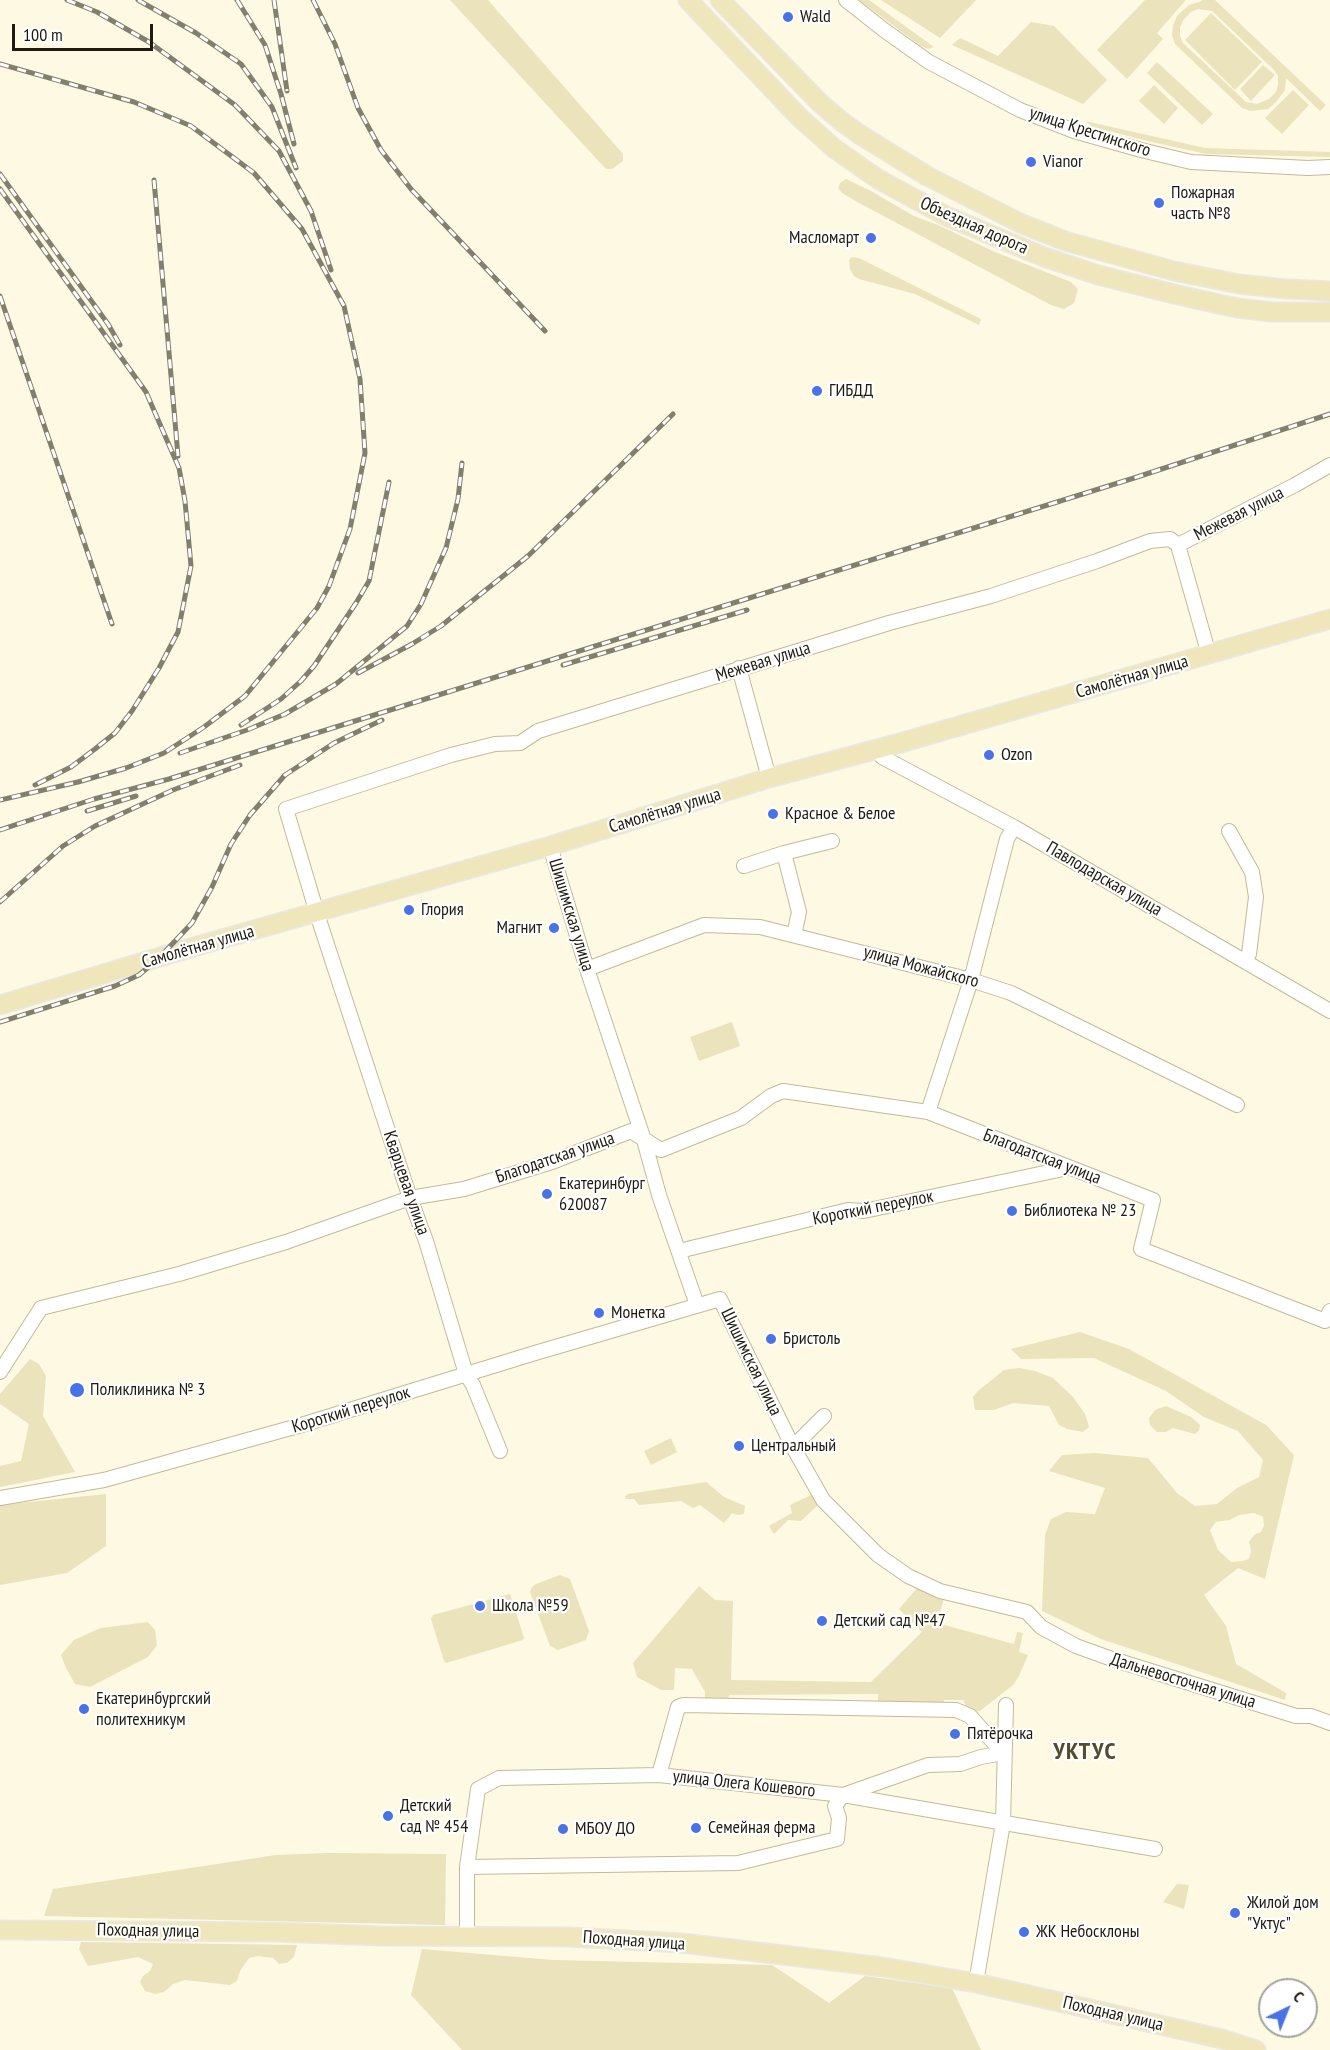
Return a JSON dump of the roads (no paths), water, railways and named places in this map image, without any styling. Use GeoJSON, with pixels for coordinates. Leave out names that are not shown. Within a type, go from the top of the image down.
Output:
{"type":"FeatureCollection","features":[{"type":"Feature","properties":{"kind":"main road","name":"Объездная дорога"},"geometry":{"type":"LineString","coordinates":[[688,0],[799,117],[835,149],[878,179],[946,216],[1044,257],[1098,275],[1237,308],[1272,312],[1330,312]]}},
{"type":"Feature","properties":{"kind":"main road","name":"Объездная дорога"},"geometry":{"type":"LineString","coordinates":[[720,0],[813,96],[841,121],[927,176],[1010,219],[1065,241],[1174,271],[1239,284],[1330,291]]}},
{"type":"Feature","properties":{"kind":"main road","name":"Самолётная улица"},"geometry":{"type":"LineString","coordinates":[[0,1005],[550,846],[769,778],[880,749],[1330,619]]}},
{"type":"Feature","properties":{"kind":"main road","name":"Походная улица"},"geometry":{"type":"LineString","coordinates":[[0,1930],[569,1937],[682,1943],[883,1967],[976,1983],[1228,2040],[1256,2050]]}},
{"type":"Feature","properties":{"kind":"street","name":"улица Крестинского"},"geometry":{"type":"LineString","coordinates":[[846,0],[929,62],[1020,110],[1074,131],[1191,162],[1330,167]]}},
{"type":"Feature","properties":{"kind":"street","name":"Межевая улица"},"geometry":{"type":"LineString","coordinates":[[316,912],[286,809],[451,755],[495,744],[520,743],[538,731],[889,623],[991,596],[1150,541],[1170,539],[1178,545],[1330,465]]}},
{"type":"Feature","properties":{"kind":"street"},"geometry":{"type":"LineString","coordinates":[[1178,545],[1209,655]]}},
{"type":"Feature","properties":{"kind":"street"},"geometry":{"type":"LineString","coordinates":[[739,668],[769,778]]}},
{"type":"Feature","properties":{"kind":"street","name":"Павлодарская улица"},"geometry":{"type":"LineString","coordinates":[[880,749],[882,757],[1014,827],[1330,1011]]}},
{"type":"Feature","properties":{"kind":"street"},"geometry":{"type":"LineString","coordinates":[[928,1112],[971,980],[1007,838],[1014,827]]}},
{"type":"Feature","properties":{"kind":"street"},"geometry":{"type":"LineString","coordinates":[[1229,831],[1252,872],[1256,897],[1249,954],[1245,961]]}},
{"type":"Feature","properties":{"kind":"street"},"geometry":{"type":"LineString","coordinates":[[744,866],[832,840]]}},
{"type":"Feature","properties":{"kind":"street","name":"Шишимская улица"},"geometry":{"type":"LineString","coordinates":[[550,846],[587,969],[644,1140],[659,1195],[697,1305],[720,1299],[793,1447],[823,1500],[878,1555],[908,1576],[940,1591],[1028,1612],[1041,1627]]}},
{"type":"Feature","properties":{"kind":"street"},"geometry":{"type":"LineString","coordinates":[[784,853],[799,912],[794,935]]}},
{"type":"Feature","properties":{"kind":"street","name":"Кварцевая улица"},"geometry":{"type":"LineString","coordinates":[[316,912],[426,1241],[466,1374],[473,1385],[500,1451]]}},
{"type":"Feature","properties":{"kind":"street","name":"улица Можайского"},"geometry":{"type":"LineString","coordinates":[[587,969],[704,926],[760,927],[971,980],[1011,993],[1237,1104]]}},
{"type":"Feature","properties":{"kind":"street","name":"Благодатская улица"},"geometry":{"type":"LineString","coordinates":[[0,1372],[41,1308],[179,1274],[275,1246],[410,1198],[464,1189],[552,1162],[631,1131],[661,1150],[741,1118],[771,1096],[783,1091],[928,1112],[1153,1200],[1141,1249],[1325,1321],[1330,1311]]}},
{"type":"Feature","properties":{"kind":"street","name":"Короткий переулок"},"geometry":{"type":"LineString","coordinates":[[680,1251],[848,1210],[864,1211],[1068,1168]]}},
{"type":"Feature","properties":{"kind":"street","name":"Короткий переулок"},"geometry":{"type":"LineString","coordinates":[[0,1498],[104,1480],[298,1426],[697,1305]]}},
{"type":"Feature","properties":{"kind":"street"},"geometry":{"type":"LineString","coordinates":[[793,1447],[824,1416]]}},
{"type":"Feature","properties":{"kind":"street","name":"Дальневосточная улица"},"geometry":{"type":"LineString","coordinates":[[1041,1627],[1076,1646],[1112,1659],[1296,1716],[1311,1716],[1330,1723]]}},
{"type":"Feature","properties":{"kind":"street"},"geometry":{"type":"LineString","coordinates":[[659,1774],[678,1707],[683,1705],[956,1710],[970,1716],[1003,1753]]}},
{"type":"Feature","properties":{"kind":"street"},"geometry":{"type":"LineString","coordinates":[[976,1983],[1003,1823],[1006,1705]]}},
{"type":"Feature","properties":{"kind":"street"},"geometry":{"type":"LineString","coordinates":[[467,1868],[738,1863],[837,1839],[839,1818],[835,1806],[843,1795],[928,1765],[960,1764],[1003,1753]]}},
{"type":"Feature","properties":{"kind":"street","name":"улица Олега Кошевого"},"geometry":{"type":"LineString","coordinates":[[467,1936],[467,1868],[478,1789],[499,1778],[659,1774],[843,1795],[1155,1849]]}},
{"type":"Feature","properties":{"kind":"railway"},"geometry":{"type":"LineString","coordinates":[[67,0],[97,12],[149,42],[235,105],[279,151],[311,211],[331,270]]}},
{"type":"Feature","properties":{"kind":"railway"},"geometry":{"type":"LineString","coordinates":[[138,0],[196,33],[241,64],[272,107],[296,168]]}},
{"type":"Feature","properties":{"kind":"railway"},"geometry":{"type":"LineString","coordinates":[[237,0],[265,45],[294,144]]}},
{"type":"Feature","properties":{"kind":"railway"},"geometry":{"type":"LineString","coordinates":[[274,0],[287,91]]}},
{"type":"Feature","properties":{"kind":"railway"},"geometry":{"type":"LineString","coordinates":[[313,0],[335,44],[358,108],[381,150],[411,189],[545,331]]}},
{"type":"Feature","properties":{"kind":"railway"},"geometry":{"type":"LineString","coordinates":[[0,64],[134,102],[191,126],[254,173],[302,229],[344,306],[360,379],[365,453],[350,529],[329,586],[317,608],[245,696],[164,753],[126,768],[78,782],[0,800]]}},
{"type":"Feature","properties":{"kind":"railway"},"geometry":{"type":"LineString","coordinates":[[0,174],[108,324],[120,345]]}},
{"type":"Feature","properties":{"kind":"railway"},"geometry":{"type":"LineString","coordinates":[[154,180],[178,456]]}},
{"type":"Feature","properties":{"kind":"railway"},"geometry":{"type":"LineString","coordinates":[[0,189],[146,392],[179,468],[185,501],[191,566],[178,632],[132,711],[115,733],[95,749],[71,767],[35,785]]}},
{"type":"Feature","properties":{"kind":"railway"},"geometry":{"type":"LineString","coordinates":[[0,296],[112,624]]}},
{"type":"Feature","properties":{"kind":"railway"},"geometry":{"type":"LineString","coordinates":[[358,673],[441,626],[528,556],[673,414]]}},
{"type":"Feature","properties":{"kind":"railway"},"geometry":{"type":"LineString","coordinates":[[0,830],[1134,478],[1330,414]]}},
{"type":"Feature","properties":{"kind":"railway"},"geometry":{"type":"LineString","coordinates":[[180,753],[285,714],[336,684],[407,626],[421,604],[446,548],[458,499],[462,463]]}},
{"type":"Feature","properties":{"kind":"railway"},"geometry":{"type":"LineString","coordinates":[[241,725],[281,699],[301,681],[314,666],[356,603],[369,581],[389,482]]}},
{"type":"Feature","properties":{"kind":"railway"},"geometry":{"type":"LineString","coordinates":[[563,665],[747,610]]}},
{"type":"Feature","properties":{"kind":"railway"},"geometry":{"type":"LineString","coordinates":[[0,1022],[115,986],[139,975],[159,958],[192,923],[212,887],[231,844],[250,815],[285,775],[334,743],[382,720]]}},
{"type":"Feature","properties":{"kind":"railway"},"geometry":{"type":"LineString","coordinates":[[0,902],[63,846],[95,826],[173,790],[240,765]]}},
{"type":"Feature","properties":{"kind":"railway"},"geometry":{"type":"LineString","coordinates":[[87,811],[136,796]]}},
{"type":"Feature","properties":{"kind":"place","name":"Wald"},"geometry":{"type":"Point","coordinates":[788,17]}},
{"type":"Feature","properties":{"kind":"place","name":"Vianor"},"geometry":{"type":"Point","coordinates":[1031,162]}},
{"type":"Feature","properties":{"kind":"place","name":"Пожарная часть №8"},"geometry":{"type":"Point","coordinates":[1159,203]}},
{"type":"Feature","properties":{"kind":"place","name":"Масломарт"},"geometry":{"type":"Point","coordinates":[871,238]}},
{"type":"Feature","properties":{"kind":"place","name":"ГИБДД"},"geometry":{"type":"Point","coordinates":[817,391]}},
{"type":"Feature","properties":{"kind":"place","name":"Ozon"},"geometry":{"type":"Point","coordinates":[989,755]}},
{"type":"Feature","properties":{"kind":"place","name":"Красное & Белое"},"geometry":{"type":"Point","coordinates":[773,814]}},
{"type":"Feature","properties":{"kind":"place","name":"Глория"},"geometry":{"type":"Point","coordinates":[409,910]}},
{"type":"Feature","properties":{"kind":"place","name":"Магнит"},"geometry":{"type":"Point","coordinates":[554,928]}},
{"type":"Feature","properties":{"kind":"place","name":"Екатеринбург 620087"},"geometry":{"type":"Point","coordinates":[547,1194]}},
{"type":"Feature","properties":{"kind":"place","name":"Библиотека № 23"},"geometry":{"type":"Point","coordinates":[1012,1211]}},
{"type":"Feature","properties":{"kind":"place","name":"Монетка"},"geometry":{"type":"Point","coordinates":[599,1313]}},
{"type":"Feature","properties":{"kind":"place","name":"Бристоль"},"geometry":{"type":"Point","coordinates":[771,1339]}},
{"type":"Feature","properties":{"kind":"place","name":"Поликлиника № 3"},"geometry":{"type":"Point","coordinates":[77,1390]}},
{"type":"Feature","properties":{"kind":"place","name":"Центральный"},"geometry":{"type":"Point","coordinates":[739,1446]}},
{"type":"Feature","properties":{"kind":"place","name":"Школа №59"},"geometry":{"type":"Point","coordinates":[480,1606]}},
{"type":"Feature","properties":{"kind":"place","name":"Детский сад №47"},"geometry":{"type":"Point","coordinates":[822,1621]}},
{"type":"Feature","properties":{"kind":"place","name":"Екатеринбургский политехникум"},"geometry":{"type":"Point","coordinates":[84,1709]}},
{"type":"Feature","properties":{"kind":"place","name":"Пятёрочка"},"geometry":{"type":"Point","coordinates":[955,1734]}},
{"type":"Feature","properties":{"kind":"place","name":"Детский сад № 454"},"geometry":{"type":"Point","coordinates":[388,1816]}},
{"type":"Feature","properties":{"kind":"place","name":"Семейная ферма"},"geometry":{"type":"Point","coordinates":[696,1828]}},
{"type":"Feature","properties":{"kind":"place","name":"МБОУ ДО"},"geometry":{"type":"Point","coordinates":[563,1829]}},
{"type":"Feature","properties":{"kind":"place","name":"Жилой дом \"Уктус\""},"geometry":{"type":"Point","coordinates":[1235,1913]}},
{"type":"Feature","properties":{"kind":"place","name":"ЖК Небосклоны"},"geometry":{"type":"Point","coordinates":[1024,1932]}},
{"type":"Feature","properties":{"kind":"district","name":"УКТУС"},"geometry":{"type":"Point","coordinates":[1085,1752]}}]}
